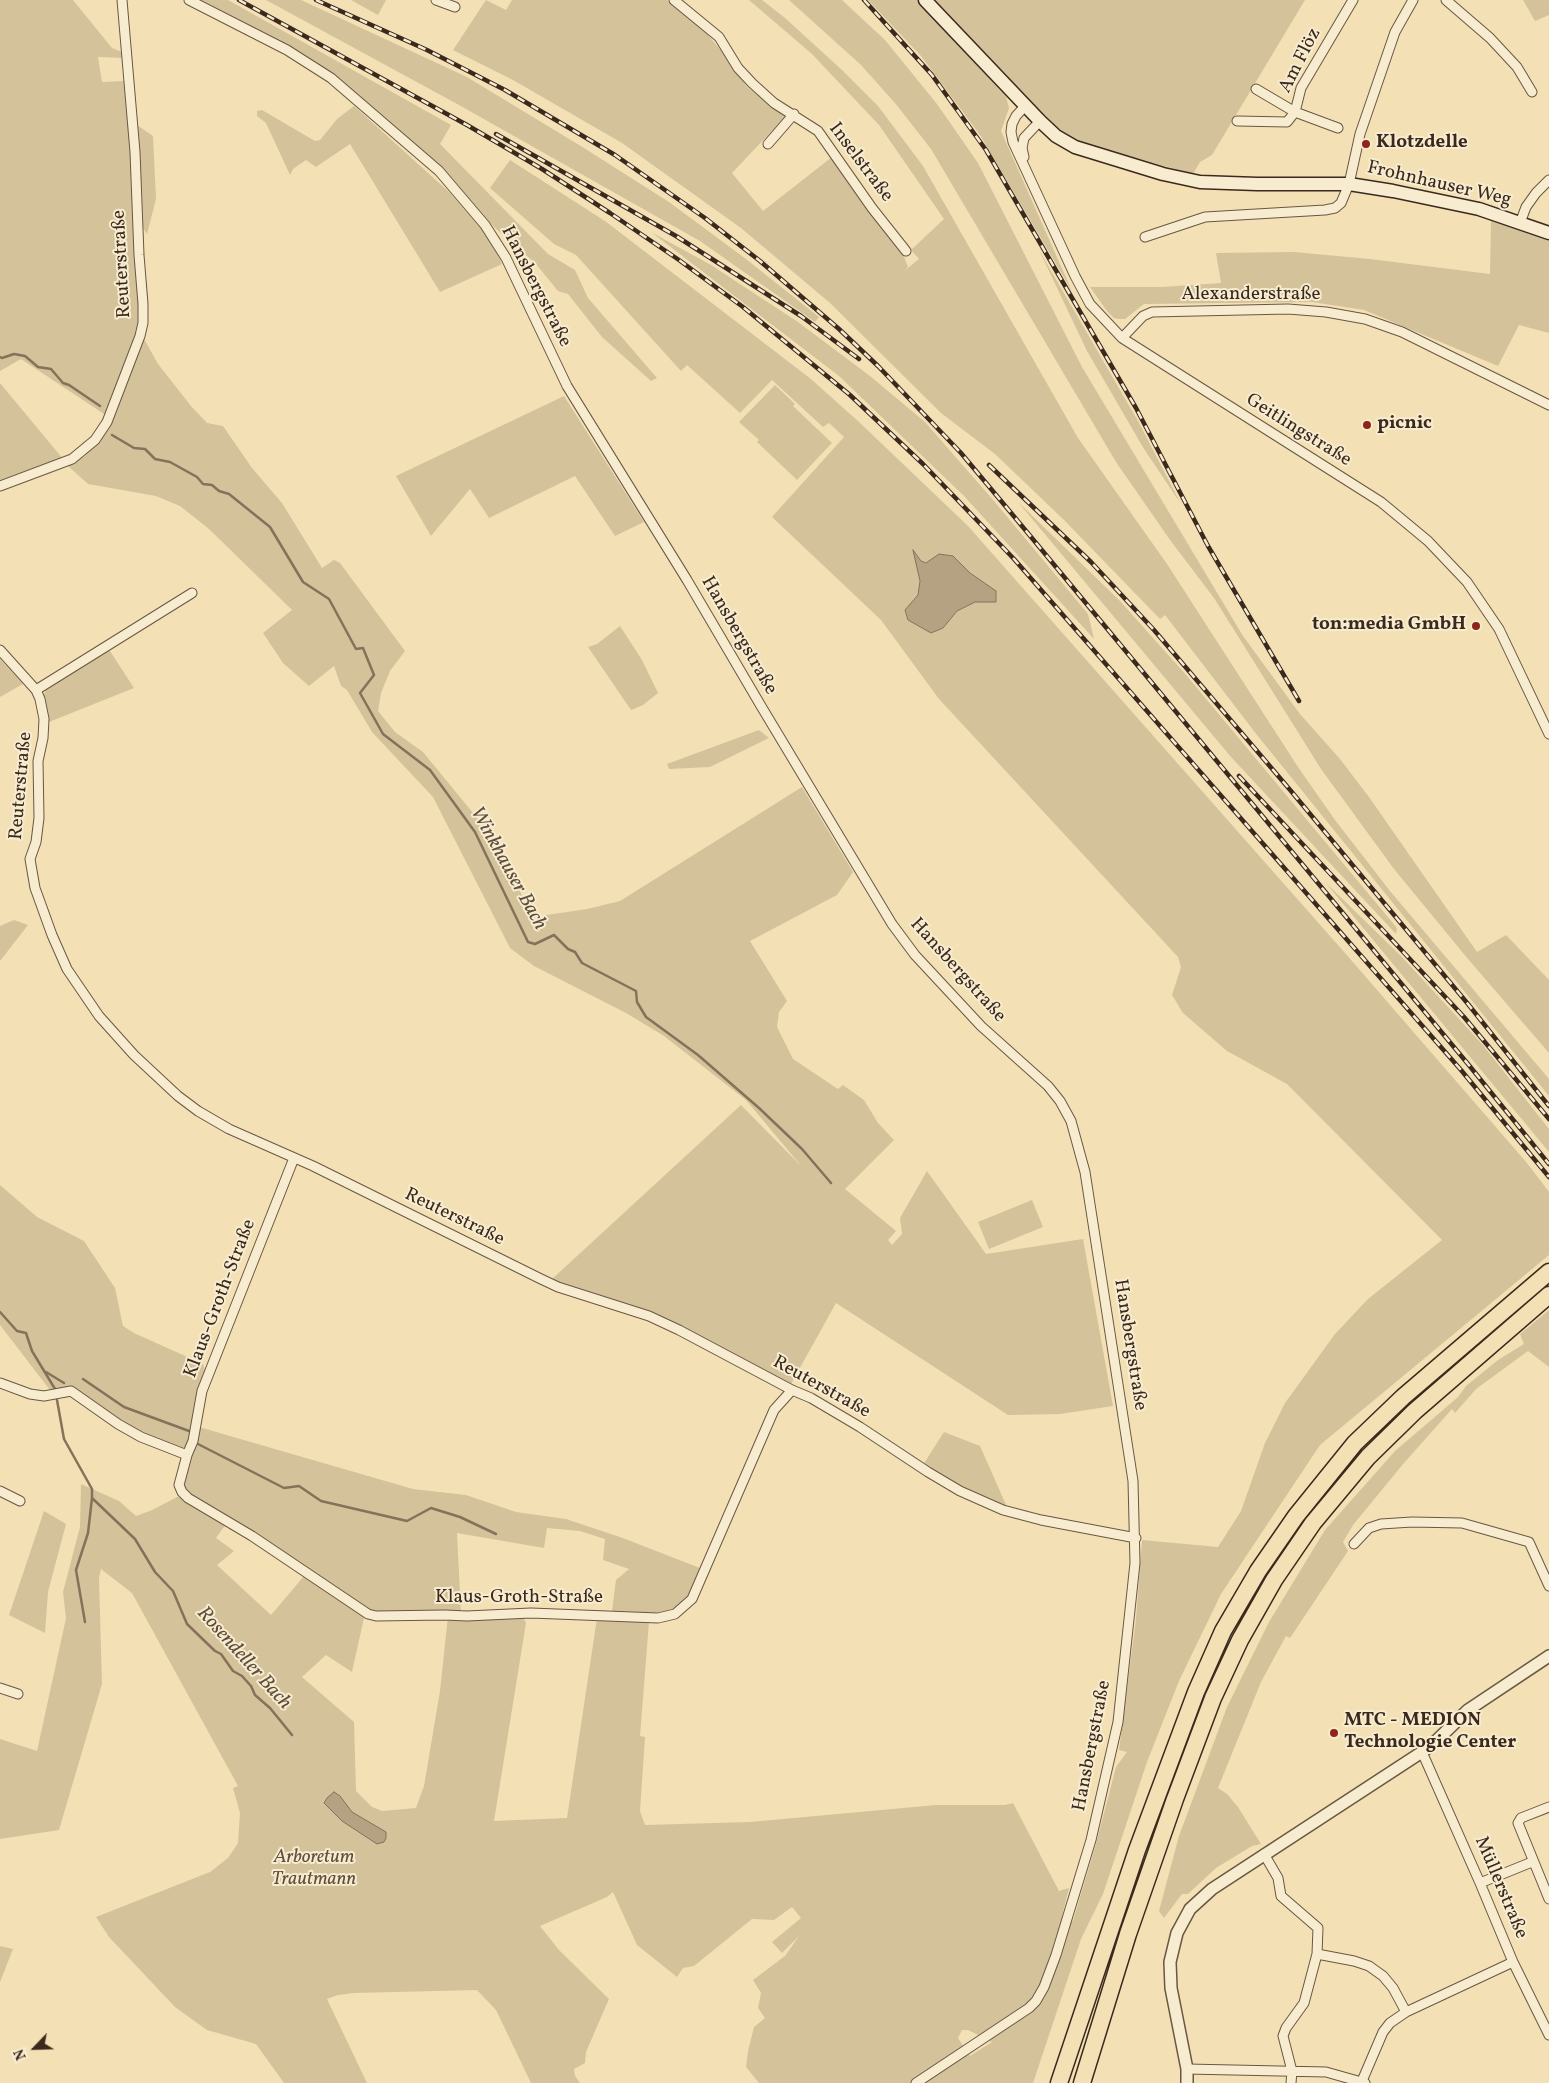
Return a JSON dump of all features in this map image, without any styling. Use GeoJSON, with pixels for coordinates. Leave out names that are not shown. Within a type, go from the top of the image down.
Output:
{"type":"FeatureCollection","features":[{"type":"Feature","properties":{"kind":"highway"},"geometry":{"type":"LineString","coordinates":[[1059,2083],[1136,1850],[1196,1692],[1223,1631],[1258,1571],[1296,1516],[1355,1444],[1403,1397],[1549,1272]]}},
{"type":"Feature","properties":{"kind":"highway"},"geometry":{"type":"LineString","coordinates":[[1082,2083],[1128,1934],[1175,1799],[1217,1690],[1240,1640],[1274,1580],[1313,1523],[1368,1456],[1415,1411],[1549,1295]]}},
{"type":"Feature","properties":{"kind":"main road","name":"Frohnhauser Weg"},"geometry":{"type":"LineString","coordinates":[[925,0],[1040,121],[1056,136],[1075,147],[1182,179],[1200,182],[1349,184],[1393,191],[1468,207],[1549,233]]}},
{"type":"Feature","properties":{"kind":"street","name":"Reuterstraße"},"geometry":{"type":"LineString","coordinates":[[0,486],[72,459],[95,440],[107,422],[140,336],[143,323],[143,304],[138,255],[135,152],[122,0]]}},
{"type":"Feature","properties":{"kind":"street","name":"Hansbergstraße"},"geometry":{"type":"LineString","coordinates":[[189,0],[287,50],[331,78],[439,171],[486,225],[506,258],[567,386],[688,580],[892,924],[914,955],[982,1026],[1048,1086],[1060,1101],[1071,1121],[1084,1172],[1133,1481],[1136,1538],[1130,1618],[1118,1722],[1091,1840],[1044,1987],[1036,2001],[1029,2008],[916,2083]]}},
{"type":"Feature","properties":{"kind":"street"},"geometry":{"type":"LineString","coordinates":[[436,0],[455,7]]}},
{"type":"Feature","properties":{"kind":"street","name":"Inselstraße"},"geometry":{"type":"LineString","coordinates":[[674,0],[719,37],[738,68],[752,83],[774,103],[818,131],[872,208],[906,251]]}},
{"type":"Feature","properties":{"kind":"street","name":"Am Flöz"},"geometry":{"type":"LineString","coordinates":[[1237,121],[1287,122],[1295,112],[1301,88],[1353,0]]}},
{"type":"Feature","properties":{"kind":"street"},"geometry":{"type":"LineString","coordinates":[[1349,184],[1360,134],[1395,32],[1413,0]]}},
{"type":"Feature","properties":{"kind":"street"},"geometry":{"type":"LineString","coordinates":[[1446,0],[1490,38],[1517,67],[1532,92]]}},
{"type":"Feature","properties":{"kind":"street","name":"Am Flöz"},"geometry":{"type":"LineString","coordinates":[[1256,89],[1295,112],[1338,128]]}},
{"type":"Feature","properties":{"kind":"street","name":"Geitlingstraße"},"geometry":{"type":"LineString","coordinates":[[1026,106],[1016,116],[1012,124],[1013,142],[1025,164],[1074,276],[1090,304],[1122,338],[1381,502],[1428,541],[1466,582],[1499,629],[1549,734]]}},
{"type":"Feature","properties":{"kind":"street"},"geometry":{"type":"LineString","coordinates":[[768,144],[794,114]]}},
{"type":"Feature","properties":{"kind":"street","name":"Geitlingstraße"},"geometry":{"type":"LineString","coordinates":[[1025,164],[1022,148],[1024,138],[1040,121]]}},
{"type":"Feature","properties":{"kind":"street"},"geometry":{"type":"LineString","coordinates":[[1520,223],[1526,207],[1549,180]]}},
{"type":"Feature","properties":{"kind":"street","name":"Frohnhauser Weg"},"geometry":{"type":"LineString","coordinates":[[1144,237],[1206,217],[1335,208],[1341,203],[1349,184]]}},
{"type":"Feature","properties":{"kind":"street","name":"Alexanderstraße"},"geometry":{"type":"LineString","coordinates":[[1122,338],[1143,316],[1152,312],[1288,309],[1326,312],[1365,319],[1402,332],[1549,405]]}},
{"type":"Feature","properties":{"kind":"street"},"geometry":{"type":"LineString","coordinates":[[36,690],[192,593]]}},
{"type":"Feature","properties":{"kind":"street","name":"Reuterstraße"},"geometry":{"type":"LineString","coordinates":[[0,650],[36,690],[44,719],[43,738],[38,761],[39,818],[36,842],[30,860],[35,888],[67,969],[99,1016],[134,1055],[171,1090],[211,1119],[558,1287],[649,1316],[679,1330],[792,1390],[811,1398],[960,1491],[995,1506],[1041,1520],[1136,1538]]}},
{"type":"Feature","properties":{"kind":"street","name":"Klaus-Groth-Straße"},"geometry":{"type":"LineString","coordinates":[[294,1158],[204,1384],[193,1441],[179,1481],[180,1488],[188,1498],[252,1536],[368,1614],[376,1616],[467,1616],[531,1613],[658,1618],[675,1614],[692,1599],[774,1410],[792,1390]]}},
{"type":"Feature","properties":{"kind":"street"},"geometry":{"type":"LineString","coordinates":[[0,1383],[30,1394],[44,1396],[71,1391],[141,1437],[187,1455]]}},
{"type":"Feature","properties":{"kind":"street"},"geometry":{"type":"LineString","coordinates":[[0,1491],[20,1502]]}},
{"type":"Feature","properties":{"kind":"street"},"geometry":{"type":"LineString","coordinates":[[1354,1544],[1369,1528],[1381,1524],[1412,1522],[1462,1524],[1529,1542],[1549,1586]]}},
{"type":"Feature","properties":{"kind":"street"},"geometry":{"type":"LineString","coordinates":[[1187,2083],[1187,2069],[1170,1975],[1172,1948],[1177,1933],[1190,1909],[1200,1898],[1264,1854],[1422,1752],[1468,1710],[1549,1656]]}},
{"type":"Feature","properties":{"kind":"street"},"geometry":{"type":"LineString","coordinates":[[0,1688],[18,1694]]}},
{"type":"Feature","properties":{"kind":"street","name":"Müllerstraße"},"geometry":{"type":"LineString","coordinates":[[1364,2082],[1383,2032],[1390,2023],[1406,2012],[1513,1962],[1422,1752]]}},
{"type":"Feature","properties":{"kind":"street"},"geometry":{"type":"LineString","coordinates":[[1549,1807],[1521,1818],[1518,1823],[1532,1862],[1549,1899]]}},
{"type":"Feature","properties":{"kind":"street"},"geometry":{"type":"LineString","coordinates":[[1264,1854],[1278,1878],[1281,1896],[1318,1928],[1317,1954],[1304,2003],[1286,2028],[1283,2036],[1292,2071],[1291,2083]]}},
{"type":"Feature","properties":{"kind":"street"},"geometry":{"type":"LineString","coordinates":[[1480,1883],[1532,1862]]}},
{"type":"Feature","properties":{"kind":"street"},"geometry":{"type":"LineString","coordinates":[[1317,1954],[1369,1966],[1388,1982],[1406,2012]]}},
{"type":"Feature","properties":{"kind":"street"},"geometry":{"type":"LineString","coordinates":[[1513,1962],[1549,2035]]}},
{"type":"Feature","properties":{"kind":"street"},"geometry":{"type":"LineString","coordinates":[[1187,2069],[1326,2072],[1364,2082]]}},
{"type":"Feature","properties":{"kind":"green space"},"geometry":{"type":"Polygon","coordinates":[[[0,0],[73,0],[112,48],[122,52],[123,58],[98,57],[102,82],[125,81],[142,323],[107,416],[21,359],[0,371],[0,0]]]}},
{"type":"Feature","properties":{"kind":"green space"},"geometry":{"type":"Polygon","coordinates":[[[199,0],[228,0],[451,125],[440,144],[548,254],[575,270],[588,298],[657,378],[651,381],[602,337],[568,294],[558,291],[536,264],[494,227],[445,170],[329,71],[287,45],[199,0]]]}},
{"type":"Feature","properties":{"kind":"green space"},"geometry":{"type":"Polygon","coordinates":[[[266,0],[301,0],[467,77],[669,202],[746,259],[819,317],[815,322],[700,241],[459,105],[266,0]]]}},
{"type":"Feature","properties":{"kind":"green space"},"geometry":{"type":"Polygon","coordinates":[[[351,0],[386,0],[378,15],[351,0]]]}},
{"type":"Feature","properties":{"kind":"green space"},"geometry":{"type":"Polygon","coordinates":[[[486,0],[506,10],[512,0],[667,0],[703,29],[747,87],[786,116],[732,173],[763,211],[832,157],[902,251],[908,267],[903,272],[919,259],[911,250],[944,219],[879,125],[812,54],[749,0],[762,0],[785,18],[878,106],[923,166],[1078,438],[1167,564],[1298,767],[1335,820],[1390,891],[1549,1079],[1549,1096],[1257,735],[1165,615],[1160,619],[1064,520],[995,454],[941,413],[830,303],[741,228],[622,143],[513,80],[453,50],[486,0]]]}},
{"type":"Feature","properties":{"kind":"green space"},"geometry":{"type":"Polygon","coordinates":[[[789,0],[842,0],[885,40],[937,104],[978,163],[1082,367],[1243,636],[1300,714],[1340,759],[1369,797],[1477,952],[1506,935],[1549,980],[1549,1053],[1394,869],[1321,769],[1214,598],[1170,540],[1116,462],[931,149],[895,103],[861,65],[789,0]]]}},
{"type":"Feature","properties":{"kind":"green space"},"geometry":{"type":"Polygon","coordinates":[[[868,0],[1305,0],[1212,155],[1200,162],[1193,174],[1080,142],[1056,130],[963,49],[1006,97],[1009,108],[1001,131],[1072,291],[980,135],[921,56],[868,0]]]}},
{"type":"Feature","properties":{"kind":"green space"},"geometry":{"type":"Polygon","coordinates":[[[1523,0],[1549,0],[1549,15],[1535,21],[1523,0]]]}},
{"type":"Feature","properties":{"kind":"green space"},"geometry":{"type":"Polygon","coordinates":[[[354,106],[449,192],[491,240],[502,264],[440,292],[350,144],[316,167],[306,160],[293,169],[290,175],[266,123],[257,116],[257,111],[262,110],[315,141],[320,140],[337,119],[354,106]]]}},
{"type":"Feature","properties":{"kind":"green space"},"geometry":{"type":"Polygon","coordinates":[[[137,125],[153,136],[156,199],[147,234],[139,222],[137,125]]]}},
{"type":"Feature","properties":{"kind":"green space","name":"Arboretum Trautmann"},"geometry":{"type":"Polygon","coordinates":[[[510,160],[605,221],[811,379],[859,422],[968,526],[1345,953],[1527,1163],[1549,1192],[1549,1255],[1320,1445],[1221,1594],[1179,1681],[1147,1762],[1103,1894],[1081,1939],[1033,2083],[759,2083],[746,2067],[754,2027],[765,2018],[758,2008],[761,1993],[753,1980],[785,1956],[799,1936],[782,1953],[772,1942],[801,1918],[792,1907],[774,1920],[752,1919],[694,1966],[683,1968],[677,1977],[637,1945],[613,1892],[607,1897],[540,1926],[559,1950],[609,1999],[586,2052],[585,2063],[574,2069],[575,2076],[580,2083],[531,2083],[496,2010],[477,1990],[354,1993],[338,1995],[327,1999],[367,2083],[284,2083],[256,2044],[207,2030],[175,2007],[109,1937],[96,1917],[210,1872],[228,1858],[238,1843],[240,1813],[233,1788],[238,1786],[132,1593],[101,1569],[99,1578],[102,1684],[59,1830],[0,1839],[0,1739],[37,1751],[66,1618],[63,1592],[80,1527],[81,1484],[119,1501],[136,1516],[177,1497],[183,1497],[226,1524],[216,1538],[234,1551],[217,1565],[271,1615],[304,1576],[362,1614],[364,1618],[352,1672],[326,1655],[302,1677],[354,1722],[356,1791],[372,1807],[382,1811],[416,1808],[424,1786],[440,1691],[448,1616],[523,1617],[526,1623],[494,1821],[567,1818],[597,1618],[649,1622],[640,1736],[645,1737],[640,1811],[645,1825],[750,1822],[936,1805],[1005,1805],[1013,1803],[1059,1891],[1069,1888],[1062,1916],[1073,1921],[1116,1767],[1127,1752],[1119,1750],[1136,1619],[1142,1540],[1218,1547],[1241,1511],[1265,1443],[1285,1403],[1335,1334],[1368,1299],[1442,1240],[1287,1084],[1227,1051],[1183,1013],[1172,995],[1181,967],[1178,957],[939,699],[881,620],[772,517],[844,437],[829,423],[823,427],[772,380],[740,413],[687,365],[681,371],[576,255],[554,244],[490,188],[510,160]],[[914,551],[920,580],[918,595],[905,610],[908,620],[931,633],[943,628],[957,611],[975,602],[995,602],[995,591],[970,573],[953,556],[939,554],[927,563],[921,561],[914,551]],[[962,2030],[958,2038],[970,2056],[992,2042],[968,2030],[962,2030]]]}},
{"type":"Feature","properties":{"kind":"green space"},"geometry":{"type":"Polygon","coordinates":[[[1491,221],[1549,240],[1549,333],[1519,325],[1498,366],[1364,310],[1312,302],[1144,304],[1125,319],[1119,319],[1114,318],[1107,311],[1090,287],[1162,287],[1221,283],[1216,253],[1294,252],[1370,259],[1490,274],[1491,221]]]}},
{"type":"Feature","properties":{"kind":"green space"},"geometry":{"type":"Polygon","coordinates":[[[651,232],[711,265],[798,322],[870,376],[925,422],[1088,614],[1094,639],[964,496],[839,376],[651,232]]]}},
{"type":"Feature","properties":{"kind":"green space"},"geometry":{"type":"Polygon","coordinates":[[[1039,250],[1138,421],[1181,504],[1144,449],[1087,351],[1039,250]]]}},
{"type":"Feature","properties":{"kind":"green space"},"geometry":{"type":"Polygon","coordinates":[[[143,337],[158,364],[191,406],[207,423],[223,426],[252,468],[282,503],[322,568],[334,560],[340,563],[405,651],[390,671],[381,693],[378,711],[395,732],[423,752],[487,830],[529,908],[540,916],[587,909],[620,901],[802,787],[853,872],[837,895],[750,941],[787,1001],[779,1012],[777,1027],[793,1059],[838,1089],[843,1085],[864,1100],[878,1123],[894,1140],[845,1189],[896,1231],[888,1240],[892,1245],[902,1234],[900,1218],[927,1171],[986,1254],[1083,1239],[1113,1406],[1060,1414],[1008,1415],[836,1303],[791,1384],[680,1327],[551,1280],[741,1105],[802,1167],[746,1100],[664,1036],[626,1013],[534,966],[510,948],[433,797],[372,732],[347,690],[341,686],[334,666],[309,686],[283,663],[263,633],[292,610],[209,529],[180,506],[156,496],[88,484],[68,466],[85,456],[108,427],[143,337]]]}},
{"type":"Feature","properties":{"kind":"green space"},"geometry":{"type":"Polygon","coordinates":[[[0,383],[63,459],[0,483],[0,383]]]}},
{"type":"Feature","properties":{"kind":"green space"},"geometry":{"type":"Polygon","coordinates":[[[775,385],[795,404],[793,406],[832,443],[797,480],[739,422],[775,385]]]}},
{"type":"Feature","properties":{"kind":"green space"},"geometry":{"type":"Polygon","coordinates":[[[564,396],[644,522],[615,536],[575,476],[489,518],[470,489],[431,536],[396,476],[564,396]]]}},
{"type":"Feature","properties":{"kind":"green space"},"geometry":{"type":"Polygon","coordinates":[[[1018,502],[1120,601],[1187,676],[1397,928],[1396,934],[1231,757],[1018,502]]]}},
{"type":"Feature","properties":{"kind":"green space"},"geometry":{"type":"Polygon","coordinates":[[[620,626],[642,660],[658,693],[643,705],[631,710],[588,647],[597,644],[620,626]]]}},
{"type":"Feature","properties":{"kind":"green space"},"geometry":{"type":"Polygon","coordinates":[[[110,651],[134,688],[49,722],[44,695],[46,688],[102,652],[110,651]]]}},
{"type":"Feature","properties":{"kind":"green space"},"geometry":{"type":"Polygon","coordinates":[[[0,659],[23,684],[0,697],[0,659]]]}},
{"type":"Feature","properties":{"kind":"green space"},"geometry":{"type":"Polygon","coordinates":[[[759,730],[769,738],[710,767],[669,769],[667,764],[759,730]]]}},
{"type":"Feature","properties":{"kind":"green space"},"geometry":{"type":"Polygon","coordinates":[[[1325,882],[1402,957],[1482,1044],[1549,1129],[1549,1152],[1325,882]]]}},
{"type":"Feature","properties":{"kind":"green space"},"geometry":{"type":"Polygon","coordinates":[[[14,920],[28,925],[0,961],[0,926],[14,920]]]}},
{"type":"Feature","properties":{"kind":"green space"},"geometry":{"type":"Polygon","coordinates":[[[0,1185],[37,1217],[84,1241],[115,1288],[123,1326],[134,1333],[203,1364],[205,1370],[192,1425],[413,1489],[466,1495],[516,1512],[566,1519],[620,1537],[700,1568],[686,1601],[666,1613],[612,1611],[616,1580],[629,1569],[603,1560],[605,1539],[580,1531],[547,1528],[544,1548],[457,1533],[461,1613],[379,1613],[366,1610],[190,1495],[183,1487],[182,1479],[191,1453],[143,1435],[72,1390],[53,1394],[0,1325],[0,1185]]]}},
{"type":"Feature","properties":{"kind":"green space"},"geometry":{"type":"Polygon","coordinates":[[[1032,1200],[1043,1227],[989,1249],[978,1222],[1032,1200]]]}},
{"type":"Feature","properties":{"kind":"green space"},"geometry":{"type":"Polygon","coordinates":[[[1549,1310],[1549,1367],[1528,1351],[1476,1389],[1455,1413],[1452,1409],[1353,1525],[1343,1542],[1348,1551],[1290,1638],[1286,1636],[1261,1682],[1218,1788],[1227,1794],[1238,1807],[1261,1844],[1252,1846],[1216,1868],[1188,1894],[1182,1894],[1164,1918],[1159,1911],[1179,1836],[1227,1707],[1269,1622],[1325,1530],[1395,1451],[1458,1397],[1466,1386],[1498,1360],[1524,1344],[1520,1334],[1549,1310]]]}},
{"type":"Feature","properties":{"kind":"green space"},"geometry":{"type":"Polygon","coordinates":[[[944,1432],[980,1446],[1007,1507],[970,1492],[923,1465],[944,1432]]]}},
{"type":"Feature","properties":{"kind":"green space"},"geometry":{"type":"Polygon","coordinates":[[[44,1511],[66,1524],[48,1592],[45,1633],[9,1615],[44,1511]]]}},
{"type":"Feature","properties":{"kind":"green space"},"geometry":{"type":"Polygon","coordinates":[[[0,1946],[13,1949],[0,1982],[0,1946]]]}},
{"type":"Feature","properties":{"kind":"shaded area"},"geometry":{"type":"Polygon","coordinates":[[[913,550],[921,561],[926,563],[939,554],[953,556],[970,573],[996,591],[996,602],[975,602],[957,611],[943,628],[931,633],[908,620],[905,610],[918,595],[920,581],[913,550]]]}},
{"type":"Feature","properties":{"kind":"shaded area"},"geometry":{"type":"Polygon","coordinates":[[[334,1792],[340,1796],[352,1812],[386,1832],[384,1842],[377,1844],[342,1821],[324,1803],[334,1792]]]}},
{"type":"Feature","properties":{"kind":"waterway","name":"Winkhauser Bach"},"geometry":{"type":"LineString","coordinates":[[0,357],[14,354],[25,356],[38,367],[51,369],[63,383],[100,406]]}},
{"type":"Feature","properties":{"kind":"waterway","name":"Winkhauser Bach"},"geometry":{"type":"LineString","coordinates":[[112,435],[134,448],[145,449],[155,459],[170,462],[197,477],[203,484],[212,485],[219,491],[229,494],[270,527],[303,582],[329,599],[356,649],[363,648],[374,675],[360,693],[383,734],[430,770],[475,832],[528,942],[535,944],[554,935],[568,949],[575,952],[582,963],[636,991],[637,1002],[646,1017],[698,1055],[759,1108],[802,1149],[831,1183]]}},
{"type":"Feature","properties":{"kind":"waterway","name":"Rosendeller Bach"},"geometry":{"type":"LineString","coordinates":[[0,1312],[17,1331],[26,1333],[32,1351],[55,1389]]}},
{"type":"Feature","properties":{"kind":"waterway"},"geometry":{"type":"LineString","coordinates":[[46,1372],[64,1383]]}},
{"type":"Feature","properties":{"kind":"waterway"},"geometry":{"type":"LineString","coordinates":[[83,1379],[124,1407],[189,1431]]}},
{"type":"Feature","properties":{"kind":"waterway","name":"Rosendeller Bach"},"geometry":{"type":"LineString","coordinates":[[57,1400],[64,1439],[92,1489],[92,1498],[135,1539],[155,1572],[173,1591],[187,1624],[215,1651],[221,1654],[233,1671],[242,1676],[251,1686],[255,1695],[270,1708],[292,1735]]}},
{"type":"Feature","properties":{"kind":"waterway"},"geometry":{"type":"LineString","coordinates":[[196,1443],[284,1488],[299,1486],[321,1501],[407,1521],[431,1508],[460,1517],[496,1534]]}},
{"type":"Feature","properties":{"kind":"waterway"},"geometry":{"type":"LineString","coordinates":[[85,1622],[76,1570],[88,1533],[92,1498]]}},
{"type":"Feature","properties":{"kind":"railway"},"geometry":{"type":"LineString","coordinates":[[239,0],[467,125],[542,169],[679,260],[743,307],[850,395],[923,464],[1014,559],[1461,1070],[1549,1177]]}},
{"type":"Feature","properties":{"kind":"railway"},"geometry":{"type":"LineString","coordinates":[[316,0],[427,50],[505,90],[615,155],[705,218],[760,261],[839,329],[878,366],[961,453],[1549,1164]]}},
{"type":"Feature","properties":{"kind":"railway"},"geometry":{"type":"LineString","coordinates":[[864,0],[932,75],[986,150],[1136,408],[1208,546],[1299,701]]}},
{"type":"Feature","properties":{"kind":"railway"},"geometry":{"type":"LineString","coordinates":[[496,134],[676,236],[801,316],[859,359]]}},
{"type":"Feature","properties":{"kind":"railway"},"geometry":{"type":"LineString","coordinates":[[989,465],[1091,562],[1154,630],[1468,1004],[1549,1106]]}},
{"type":"Feature","properties":{"kind":"railway"},"geometry":{"type":"LineString","coordinates":[[1239,776],[1464,1017],[1549,1119]]}},
{"type":"Feature","properties":{"kind":"place","name":"Klotzdelle"},"geometry":{"type":"Point","coordinates":[1366,144]}},
{"type":"Feature","properties":{"kind":"place","name":"picnic"},"geometry":{"type":"Point","coordinates":[1367,425]}},
{"type":"Feature","properties":{"kind":"place","name":"ton:media GmbH"},"geometry":{"type":"Point","coordinates":[1476,626]}},
{"type":"Feature","properties":{"kind":"place","name":"MTC - MEDION Technologie Center"},"geometry":{"type":"Point","coordinates":[1334,1733]}}]}
